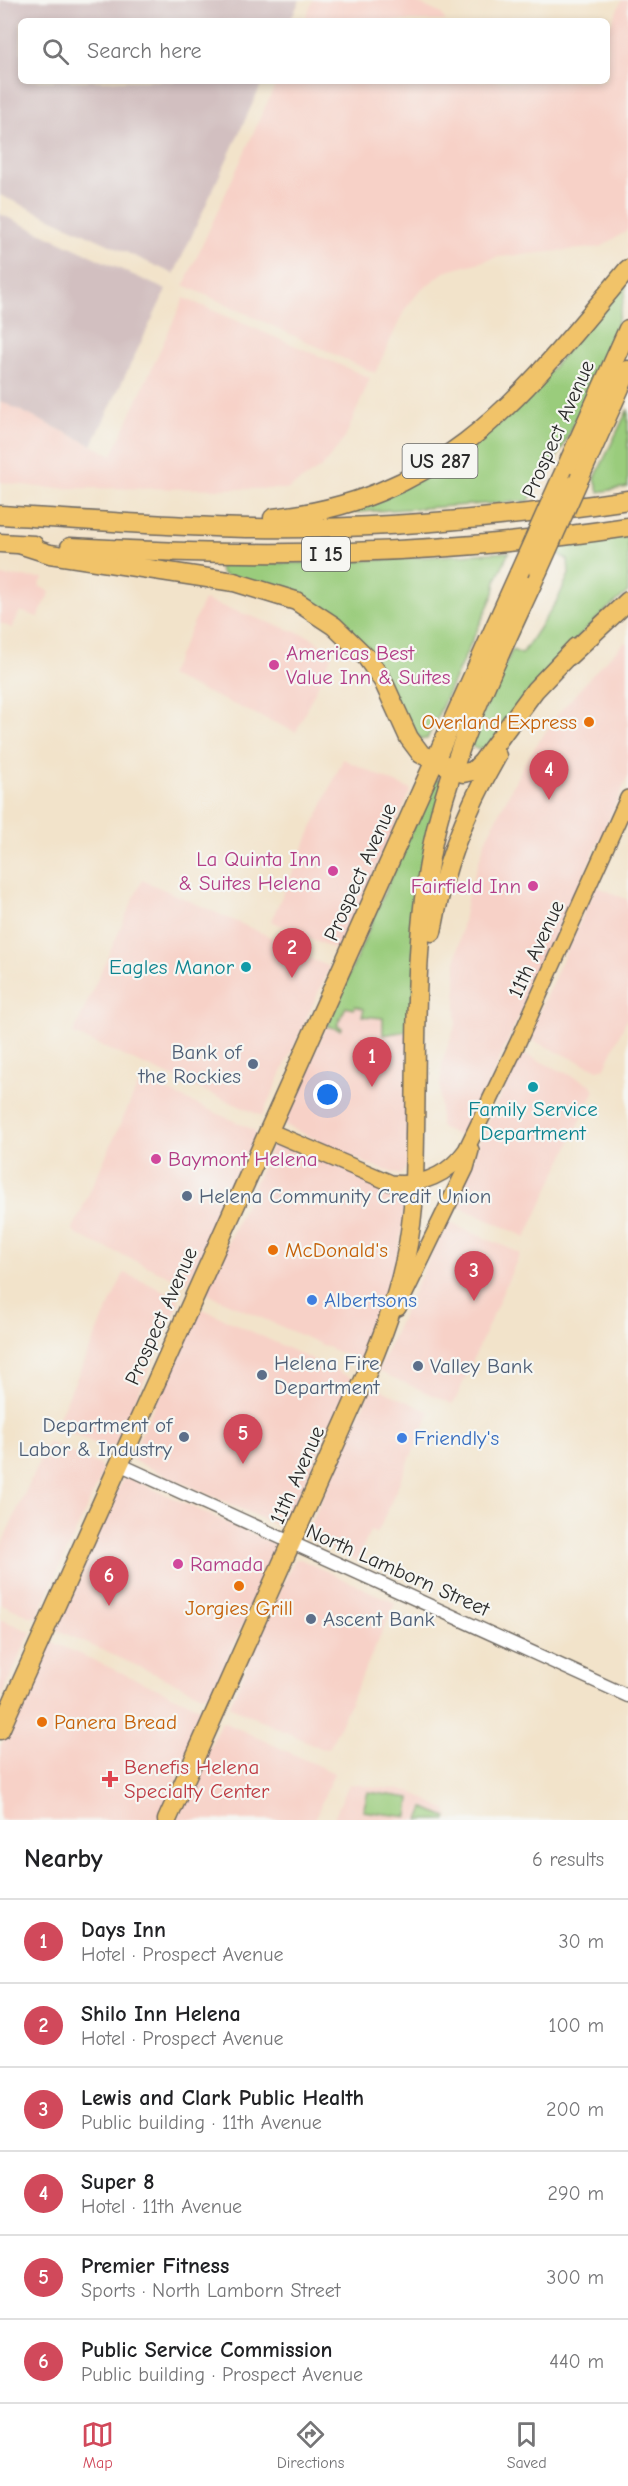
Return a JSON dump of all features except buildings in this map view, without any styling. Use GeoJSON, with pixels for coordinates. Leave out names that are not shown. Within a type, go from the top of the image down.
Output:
{"type":"FeatureCollection","features":[{"type":"Feature","properties":{"kind":"highway","name":"US 287"},"geometry":{"type":"LineString","coordinates":[[183,525],[189,520],[271,518],[328,508],[381,491],[436,463],[475,437],[510,405],[628,268]]}},
{"type":"Feature","properties":{"kind":"highway","name":"Prospect Avenue"},"geometry":{"type":"LineString","coordinates":[[0,1730],[628,329]]}},
{"type":"Feature","properties":{"kind":"highway","name":"Prospect Avenue"},"geometry":{"type":"LineString","coordinates":[[382,1337],[405,1266],[414,1182],[421,934],[427,879],[440,814],[453,768],[471,720],[628,370]]}},
{"type":"Feature","properties":{"kind":"highway"},"geometry":{"type":"LineString","coordinates":[[598,438],[628,392]]}},
{"type":"Feature","properties":{"kind":"highway","name":"I 15"},"geometry":{"type":"LineString","coordinates":[[0,515],[276,528],[411,524],[504,516],[628,500]]}},
{"type":"Feature","properties":{"kind":"highway","name":"I 15"},"geometry":{"type":"LineString","coordinates":[[0,543],[210,554],[345,554],[490,545],[628,527]]}},
{"type":"Feature","properties":{"kind":"highway"},"geometry":{"type":"LineString","coordinates":[[22,545],[50,554],[252,586],[304,605],[334,626],[367,658],[383,681],[409,738],[421,753],[465,773],[479,765],[535,690],[576,647],[628,601]]}},
{"type":"Feature","properties":{"kind":"highway"},"geometry":{"type":"LineString","coordinates":[[418,1017],[438,901],[462,827],[478,791],[508,738],[576,647]]}},
{"type":"Feature","properties":{"kind":"highway","name":"11th Avenue"},"geometry":{"type":"LineString","coordinates":[[167,1820],[382,1337]]}},
{"type":"Feature","properties":{"kind":"main road","name":"11th Avenue"},"geometry":{"type":"LineString","coordinates":[[269,1131],[391,1183],[414,1182],[439,1176],[455,1165],[482,1116],[628,798]]}},
{"type":"Feature","properties":{"kind":"main road","name":"11th Avenue"},"geometry":{"type":"LineString","coordinates":[[382,1337],[465,1168],[482,1116]]}},
{"type":"Feature","properties":{"kind":"street","name":"North Lamborn Street"},"geometry":{"type":"LineString","coordinates":[[119,1464],[628,1696]]}},
{"type":"Feature","properties":{"kind":"shaded area"},"geometry":{"type":"Polygon","coordinates":[[[0,0],[300,0],[291,18],[18,18],[18,84],[262,84],[174,274],[0,195],[0,0]]]}},
{"type":"Feature","properties":{"kind":"shaded area"},"geometry":{"type":"Polygon","coordinates":[[[313,0],[410,0],[442,14],[444,18],[305,18],[313,0]]]}},
{"type":"Feature","properties":{"kind":"shaded area"},"geometry":{"type":"Polygon","coordinates":[[[622,0],[628,0],[628,230],[601,247],[498,257],[444,272],[419,292],[405,309],[375,373],[184,285],[276,84],[610,84],[610,26],[622,0]]]}},
{"type":"Feature","properties":{"kind":"shaded area"},"geometry":{"type":"Polygon","coordinates":[[[0,214],[166,290],[92,445],[0,401],[0,214]]]}},
{"type":"Feature","properties":{"kind":"shaded area"},"geometry":{"type":"Polygon","coordinates":[[[184,298],[370,378],[345,438],[322,467],[288,489],[46,488],[0,482],[0,401],[112,455],[184,298]]]}},
{"type":"Feature","properties":{"kind":"shaded area"},"geometry":{"type":"Polygon","coordinates":[[[0,576],[43,578],[39,586],[50,592],[38,617],[20,611],[12,628],[0,623],[0,576]]]}},
{"type":"Feature","properties":{"kind":"shaded area"},"geometry":{"type":"Polygon","coordinates":[[[204,600],[311,637],[332,655],[296,732],[169,676],[204,600]]]}},
{"type":"Feature","properties":{"kind":"shaded area"},"geometry":{"type":"Polygon","coordinates":[[[625,642],[628,644],[628,777],[464,1138],[440,1127],[440,1085],[443,1059],[456,1024],[456,960],[467,899],[486,839],[525,762],[557,715],[602,664],[625,642]]]}},
{"type":"Feature","properties":{"kind":"shaded area"},"geometry":{"type":"Polygon","coordinates":[[[343,759],[411,790],[339,951],[271,921],[343,759]]]}},
{"type":"Feature","properties":{"kind":"shaded area"},"geometry":{"type":"Polygon","coordinates":[[[142,880],[273,938],[274,943],[330,967],[262,1116],[73,1034],[142,880]]]}},
{"type":"Feature","properties":{"kind":"shaded area"},"geometry":{"type":"Polygon","coordinates":[[[596,886],[628,900],[628,1016],[605,1068],[598,1070],[527,1038],[596,886]]]}},
{"type":"Feature","properties":{"kind":"shaded area"},"geometry":{"type":"Polygon","coordinates":[[[339,998],[413,1019],[408,1165],[401,1175],[374,1167],[283,1124],[339,998]]]}},
{"type":"Feature","properties":{"kind":"shaded area"},"geometry":{"type":"Polygon","coordinates":[[[520,1055],[526,1055],[590,1084],[595,1090],[526,1237],[455,1205],[483,1131],[520,1055]]]}},
{"type":"Feature","properties":{"kind":"shaded area"},"geometry":{"type":"Polygon","coordinates":[[[145,1081],[254,1130],[256,1135],[190,1280],[185,1283],[75,1234],[73,1229],[139,1083],[145,1081]]]}},
{"type":"Feature","properties":{"kind":"shaded area"},"geometry":{"type":"Polygon","coordinates":[[[279,1141],[405,1195],[403,1227],[394,1278],[365,1357],[359,1361],[210,1295],[206,1290],[272,1145],[279,1141]]]}},
{"type":"Feature","properties":{"kind":"shaded area"},"geometry":{"type":"Polygon","coordinates":[[[447,1222],[520,1253],[452,1404],[378,1371],[447,1222]]]}},
{"type":"Feature","properties":{"kind":"shaded area"},"geometry":{"type":"Polygon","coordinates":[[[124,1273],[178,1297],[179,1303],[114,1448],[108,1449],[55,1426],[124,1273]]]}},
{"type":"Feature","properties":{"kind":"shaded area"},"geometry":{"type":"Polygon","coordinates":[[[203,1309],[352,1378],[285,1527],[278,1526],[134,1461],[131,1457],[196,1312],[203,1309]]]}},
{"type":"Feature","properties":{"kind":"shaded area"},"geometry":{"type":"Polygon","coordinates":[[[375,1387],[430,1412],[377,1534],[370,1531],[357,1561],[310,1539],[307,1532],[371,1388],[375,1387]]]}},
{"type":"Feature","properties":{"kind":"shaded area"},"geometry":{"type":"Polygon","coordinates":[[[48,1442],[100,1465],[103,1472],[37,1617],[31,1617],[0,1603],[0,1548],[48,1442]]]}},
{"type":"Feature","properties":{"kind":"shaded area"},"geometry":{"type":"Polygon","coordinates":[[[127,1477],[274,1544],[276,1548],[214,1691],[208,1694],[202,1695],[55,1629],[122,1479],[127,1477]]]}},
{"type":"Feature","properties":{"kind":"shaded area"},"geometry":{"type":"Polygon","coordinates":[[[300,1559],[395,1603],[330,1747],[323,1749],[229,1706],[294,1560],[300,1559]]]}},
{"type":"Feature","properties":{"kind":"shaded area"},"geometry":{"type":"Polygon","coordinates":[[[0,1619],[31,1632],[0,1700],[0,1619]]]}},
{"type":"Feature","properties":{"kind":"shaded area"},"geometry":{"type":"Polygon","coordinates":[[[48,1640],[207,1711],[158,1820],[0,1820],[0,1747],[48,1640]]]}},
{"type":"Feature","properties":{"kind":"shaded area"},"geometry":{"type":"Polygon","coordinates":[[[224,1722],[334,1773],[314,1820],[176,1820],[220,1724],[224,1722]]]}},
{"type":"Feature","properties":{"kind":"shaded area"},"geometry":{"type":"Polygon","coordinates":[[[349,1784],[410,1791],[446,1810],[449,1816],[447,1820],[333,1820],[349,1784]]]}},
{"type":"Feature","properties":{"kind":"green space"},"geometry":{"type":"Polygon","coordinates":[[[623,283],[626,287],[622,306],[599,368],[563,447],[554,461],[542,472],[529,501],[329,514],[472,444],[504,420],[540,383],[623,283]]]}},
{"type":"Feature","properties":{"kind":"green space"},"geometry":{"type":"Polygon","coordinates":[[[628,409],[628,487],[599,492],[595,478],[628,409]]]}},
{"type":"Feature","properties":{"kind":"green space"},"geometry":{"type":"Polygon","coordinates":[[[628,536],[628,592],[587,628],[551,667],[486,751],[468,745],[512,650],[522,654],[558,599],[569,574],[568,560],[554,551],[557,546],[628,536]]]}},
{"type":"Feature","properties":{"kind":"green space"},"geometry":{"type":"Polygon","coordinates":[[[509,552],[496,580],[494,593],[427,739],[421,739],[416,734],[345,627],[222,574],[220,570],[220,565],[226,563],[322,563],[509,552]]]}},
{"type":"Feature","properties":{"kind":"green space"},"geometry":{"type":"Polygon","coordinates":[[[434,778],[443,782],[412,1030],[383,1035],[383,1018],[362,1016],[364,1009],[355,1006],[353,1009],[346,1007],[337,1025],[342,1028],[341,1030],[327,1026],[434,778]]]}},
{"type":"Feature","properties":{"kind":"green space"},"geometry":{"type":"Polygon","coordinates":[[[368,1792],[410,1798],[408,1817],[363,1811],[368,1792]]]}},
{"type":"Feature","properties":{"kind":"green space"},"geometry":{"type":"Polygon","coordinates":[[[424,1808],[447,1817],[446,1820],[419,1820],[424,1808]]]}},
{"type":"Feature","properties":{"kind":"place","name":"Americas Best Value Inn & Suites"},"geometry":{"type":"Point","coordinates":[274,665]}},
{"type":"Feature","properties":{"kind":"place","name":"Overland Express"},"geometry":{"type":"Point","coordinates":[589,722]}},
{"type":"Feature","properties":{"kind":"place","name":"Super 8"},"geometry":{"type":"Point","coordinates":[549,800]}},
{"type":"Feature","properties":{"kind":"place","name":"La Quinta Inn & Suites Helena"},"geometry":{"type":"Point","coordinates":[333,871]}},
{"type":"Feature","properties":{"kind":"place","name":"Fairfield Inn"},"geometry":{"type":"Point","coordinates":[533,886]}},
{"type":"Feature","properties":{"kind":"place","name":"Eagles Manor"},"geometry":{"type":"Point","coordinates":[246,967]}},
{"type":"Feature","properties":{"kind":"place","name":"Shilo Inn Helena"},"geometry":{"type":"Point","coordinates":[292,978]}},
{"type":"Feature","properties":{"kind":"place","name":"Bank of the Rockies"},"geometry":{"type":"Point","coordinates":[253,1064]}},
{"type":"Feature","properties":{"kind":"place","name":"Days Inn"},"geometry":{"type":"Point","coordinates":[372,1087]}},
{"type":"Feature","properties":{"kind":"place","name":"Family Service Department"},"geometry":{"type":"Point","coordinates":[533,1087]}},
{"type":"Feature","properties":{"kind":"place","name":"Baymont Helena"},"geometry":{"type":"Point","coordinates":[156,1159]}},
{"type":"Feature","properties":{"kind":"place","name":"Helena Community Credit Union"},"geometry":{"type":"Point","coordinates":[187,1196]}},
{"type":"Feature","properties":{"kind":"place","name":"McDonald's"},"geometry":{"type":"Point","coordinates":[273,1250]}},
{"type":"Feature","properties":{"kind":"place","name":"Albertsons"},"geometry":{"type":"Point","coordinates":[312,1300]}},
{"type":"Feature","properties":{"kind":"place","name":"Lewis and Clark Public Health"},"geometry":{"type":"Point","coordinates":[474,1301]}},
{"type":"Feature","properties":{"kind":"place","name":"Valley Bank"},"geometry":{"type":"Point","coordinates":[418,1366]}},
{"type":"Feature","properties":{"kind":"place","name":"Helena Fire Department"},"geometry":{"type":"Point","coordinates":[262,1375]}},
{"type":"Feature","properties":{"kind":"place","name":"Department of Labor & Industry"},"geometry":{"type":"Point","coordinates":[184,1437]}},
{"type":"Feature","properties":{"kind":"place","name":"Friendly's"},"geometry":{"type":"Point","coordinates":[402,1438]}},
{"type":"Feature","properties":{"kind":"place","name":"Premier Fitness"},"geometry":{"type":"Point","coordinates":[243,1464]}},
{"type":"Feature","properties":{"kind":"place","name":"Ramada"},"geometry":{"type":"Point","coordinates":[178,1564]}},
{"type":"Feature","properties":{"kind":"place","name":"Jorgies Grill"},"geometry":{"type":"Point","coordinates":[239,1586]}},
{"type":"Feature","properties":{"kind":"place","name":"Public Service Commission"},"geometry":{"type":"Point","coordinates":[109,1606]}},
{"type":"Feature","properties":{"kind":"place","name":"Ascent Bank"},"geometry":{"type":"Point","coordinates":[311,1619]}},
{"type":"Feature","properties":{"kind":"place","name":"Panera Bread"},"geometry":{"type":"Point","coordinates":[42,1722]}},
{"type":"Feature","properties":{"kind":"place","name":"Benefis Helena Specialty Center"},"geometry":{"type":"Point","coordinates":[110,1779]}}]}
